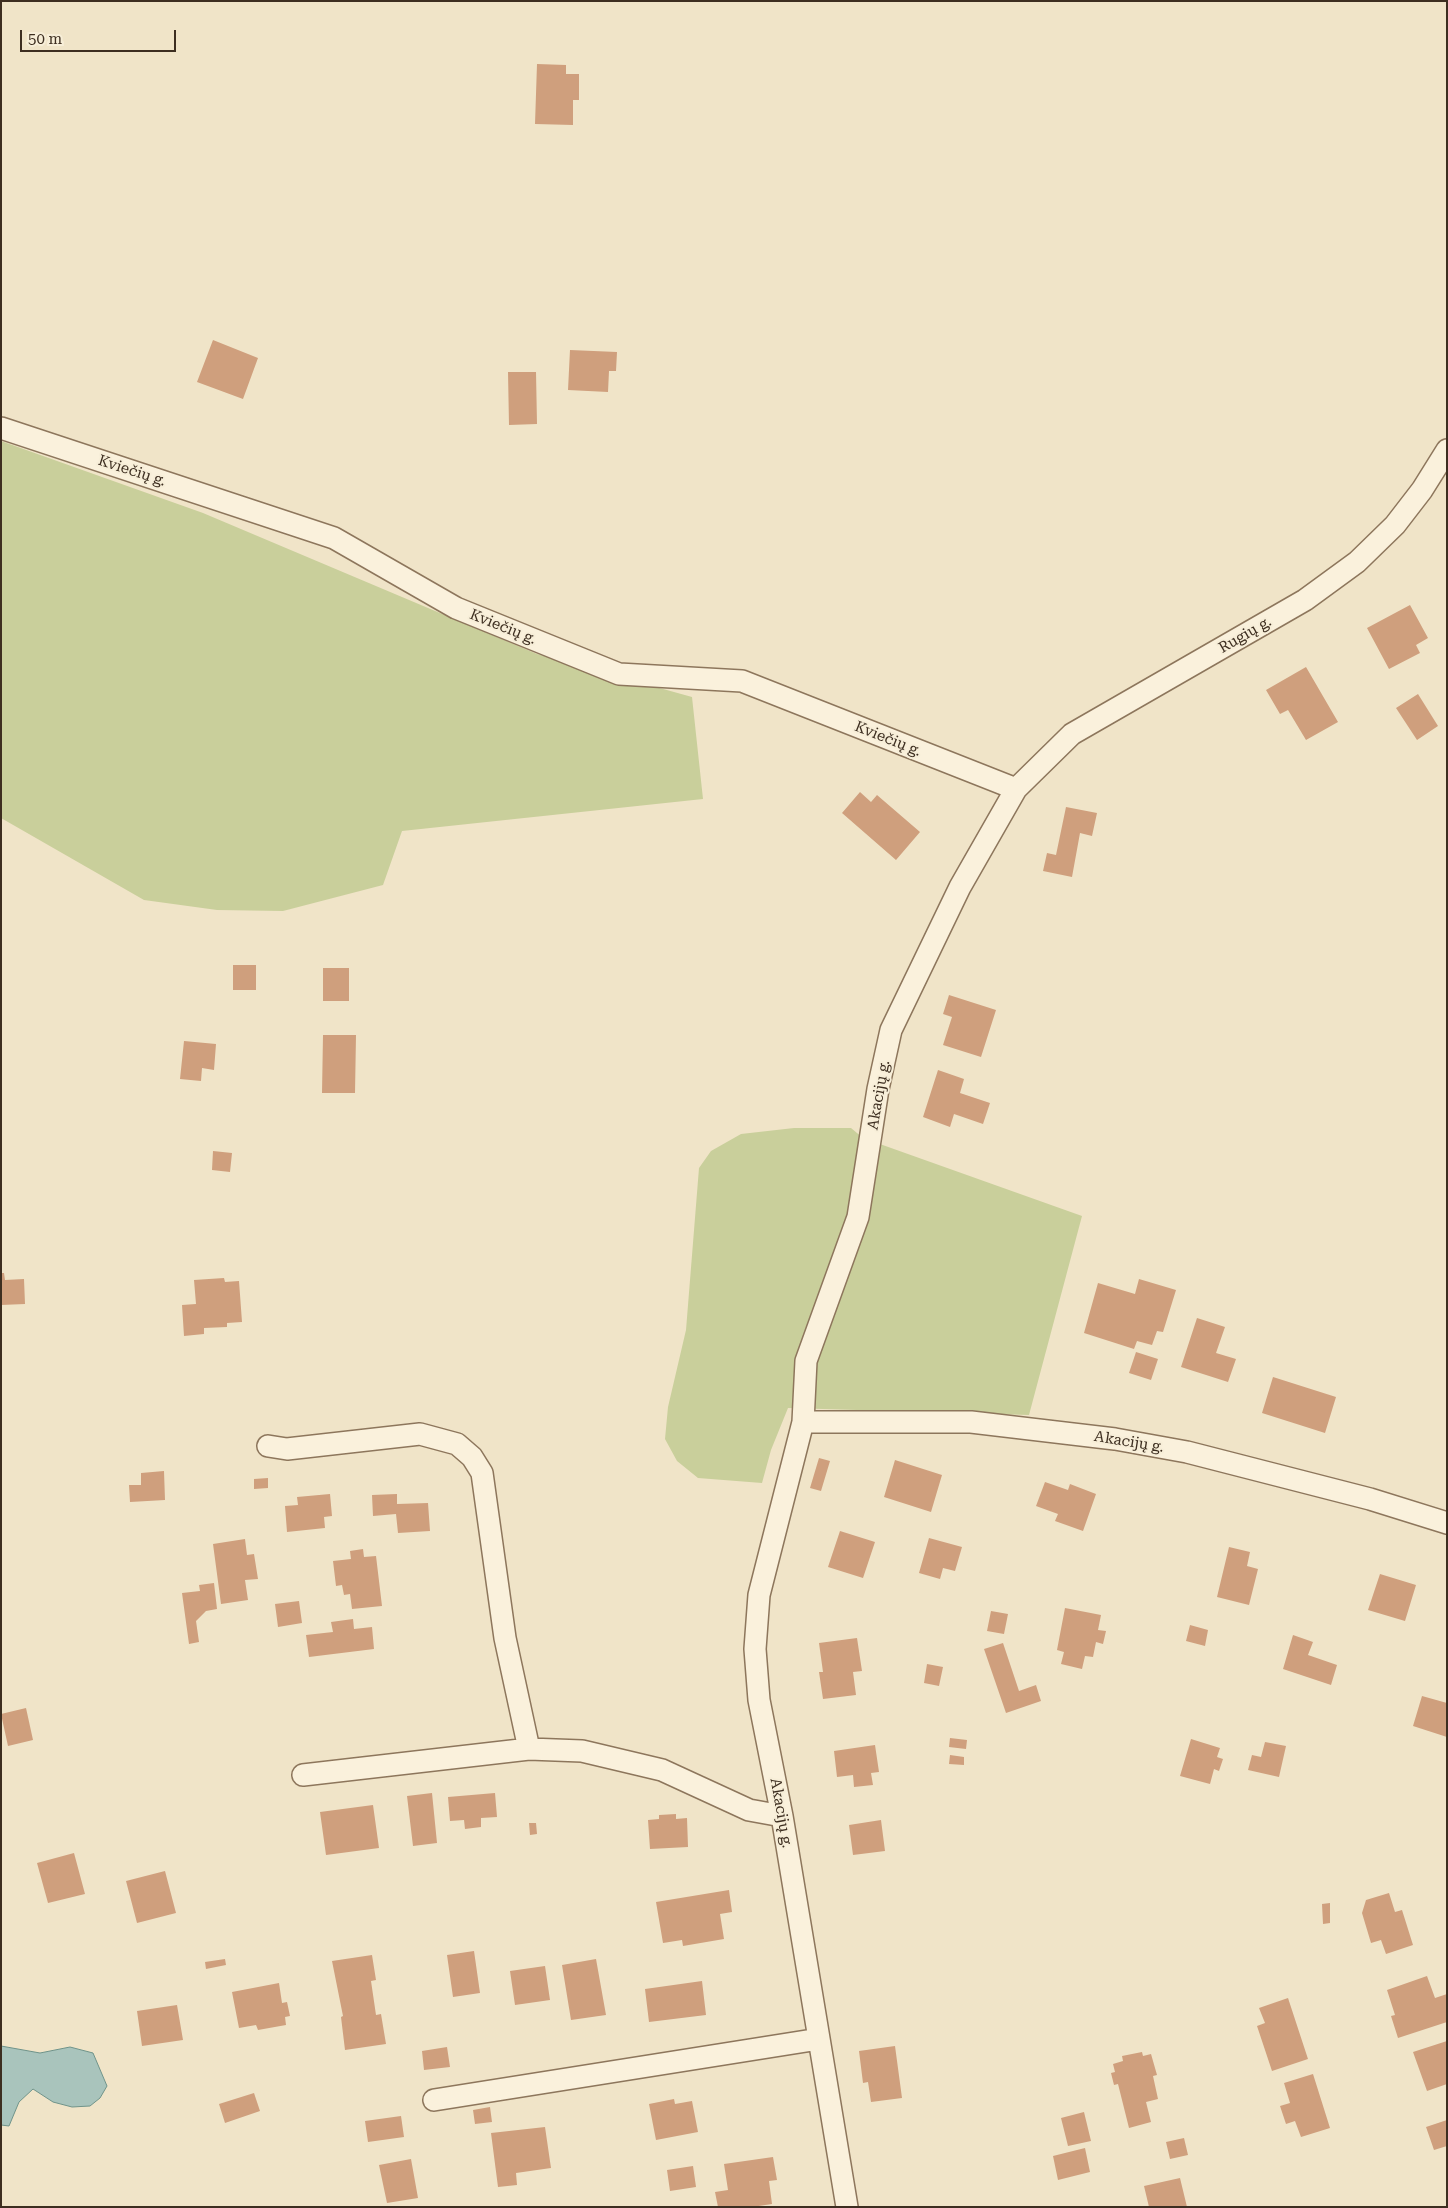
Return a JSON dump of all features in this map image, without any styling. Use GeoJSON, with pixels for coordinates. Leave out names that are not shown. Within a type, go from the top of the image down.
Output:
{"type":"FeatureCollection","features":[{"type":"Feature","properties":{"kind":"street","name":"Kviečių g."},"geometry":{"type":"LineString","coordinates":[[1,428],[334,538],[456,608],[619,674],[742,681],[1016,789]]}},
{"type":"Feature","properties":{"kind":"street","name":"Rugių g."},"geometry":{"type":"LineString","coordinates":[[1016,789],[1072,734],[1305,600],[1357,562],[1395,525],[1422,490],[1447,450]]}},
{"type":"Feature","properties":{"kind":"street","name":"Akacijų g."},"geometry":{"type":"LineString","coordinates":[[847,2207],[782,1816],[759,1700],[755,1649],[759,1595],[803,1422],[806,1361],[858,1217],[878,1089],[891,1030],[960,887],[1016,789]]}},
{"type":"Feature","properties":{"kind":"street","name":"Akacijų g."},"geometry":{"type":"LineString","coordinates":[[803,1422],[971,1422],[1115,1439],[1196,1455],[1370,1499],[1447,1522]]}},
{"type":"Feature","properties":{"kind":"street"},"geometry":{"type":"LineString","coordinates":[[268,1446],[287,1450],[420,1434],[457,1444],[472,1457],[482,1473],[505,1638],[529,1749]]}},
{"type":"Feature","properties":{"kind":"street"},"geometry":{"type":"LineString","coordinates":[[303,1775],[529,1749],[582,1751],[662,1770],[749,1810],[782,1816]]}},
{"type":"Feature","properties":{"kind":"street"},"geometry":{"type":"LineString","coordinates":[[434,2100],[819,2039]]}},
{"type":"Feature","properties":{"kind":"green space"},"geometry":{"type":"Polygon","coordinates":[[[1,441],[203,513],[537,654],[692,697],[703,799],[402,831],[383,885],[283,911],[217,910],[144,900],[1,818],[1,441]]]}},
{"type":"Feature","properties":{"kind":"green space"},"geometry":{"type":"Polygon","coordinates":[[[794,1128],[851,1128],[863,1138],[1082,1216],[1029,1415],[788,1408],[771,1450],[762,1483],[698,1478],[677,1461],[665,1439],[668,1407],[686,1330],[699,1168],[711,1151],[741,1134],[794,1128]]]}},
{"type":"Feature","properties":{"kind":"water"},"geometry":{"type":"Polygon","coordinates":[[[1,2046],[40,2053],[70,2047],[93,2053],[107,2086],[100,2098],[90,2106],[72,2107],[53,2102],[33,2089],[19,2102],[9,2126],[1,2125],[1,2046]]]}},
{"type":"Feature","properties":{"kind":"building"},"geometry":{"type":"Polygon","coordinates":[[[537,64],[566,65],[566,74],[579,74],[579,100],[573,100],[573,125],[535,124],[537,64]]]}},
{"type":"Feature","properties":{"kind":"building"},"geometry":{"type":"Polygon","coordinates":[[[213,340],[258,358],[243,399],[197,382],[213,340]]]}},
{"type":"Feature","properties":{"kind":"building"},"geometry":{"type":"Polygon","coordinates":[[[570,350],[617,352],[616,371],[609,371],[608,392],[568,390],[570,350]]]}},
{"type":"Feature","properties":{"kind":"building"},"geometry":{"type":"Polygon","coordinates":[[[508,372],[536,372],[537,424],[509,425],[508,372]]]}},
{"type":"Feature","properties":{"kind":"building"},"geometry":{"type":"Polygon","coordinates":[[[1410,605],[1428,638],[1416,645],[1420,653],[1389,669],[1367,628],[1410,605]]]}},
{"type":"Feature","properties":{"kind":"building"},"geometry":{"type":"Polygon","coordinates":[[[1306,667],[1338,722],[1306,740],[1288,710],[1280,714],[1266,690],[1306,667]]]}},
{"type":"Feature","properties":{"kind":"building"},"geometry":{"type":"Polygon","coordinates":[[[1418,694],[1438,726],[1417,740],[1396,708],[1418,694]]]}},
{"type":"Feature","properties":{"kind":"building"},"geometry":{"type":"Polygon","coordinates":[[[860,792],[871,802],[877,795],[920,832],[896,860],[842,813],[860,792]]]}},
{"type":"Feature","properties":{"kind":"building"},"geometry":{"type":"Polygon","coordinates":[[[1066,807],[1097,813],[1092,836],[1080,833],[1072,877],[1043,871],[1047,853],[1056,855],[1066,807]]]}},
{"type":"Feature","properties":{"kind":"building"},"geometry":{"type":"Polygon","coordinates":[[[233,965],[256,965],[256,990],[233,990],[233,965]]]}},
{"type":"Feature","properties":{"kind":"building"},"geometry":{"type":"Polygon","coordinates":[[[323,968],[349,968],[349,1001],[323,1001],[323,968]]]}},
{"type":"Feature","properties":{"kind":"building"},"geometry":{"type":"Polygon","coordinates":[[[949,995],[996,1010],[981,1057],[943,1045],[952,1017],[943,1014],[949,995]]]}},
{"type":"Feature","properties":{"kind":"building"},"geometry":{"type":"Polygon","coordinates":[[[323,1035],[356,1035],[355,1093],[322,1093],[323,1035]]]}},
{"type":"Feature","properties":{"kind":"building"},"geometry":{"type":"Polygon","coordinates":[[[184,1041],[216,1044],[214,1070],[202,1068],[201,1081],[180,1079],[184,1041]]]}},
{"type":"Feature","properties":{"kind":"building"},"geometry":{"type":"Polygon","coordinates":[[[938,1070],[964,1079],[960,1093],[990,1103],[983,1124],[954,1114],[950,1127],[923,1117],[938,1070]]]}},
{"type":"Feature","properties":{"kind":"building"},"geometry":{"type":"Polygon","coordinates":[[[213,1151],[232,1153],[230,1172],[212,1170],[213,1151]]]}},
{"type":"Feature","properties":{"kind":"building"},"geometry":{"type":"Polygon","coordinates":[[[1,1273],[4,1273],[5,1280],[24,1279],[25,1304],[1,1305],[1,1273]]]}},
{"type":"Feature","properties":{"kind":"building"},"geometry":{"type":"Polygon","coordinates":[[[224,1278],[225,1282],[239,1281],[242,1322],[227,1323],[227,1327],[204,1328],[204,1334],[184,1336],[182,1305],[196,1304],[194,1280],[224,1278]]]}},
{"type":"Feature","properties":{"kind":"building"},"geometry":{"type":"Polygon","coordinates":[[[1139,1279],[1176,1290],[1163,1332],[1157,1331],[1152,1345],[1137,1341],[1134,1349],[1084,1333],[1098,1283],[1135,1294],[1139,1279]]]}},
{"type":"Feature","properties":{"kind":"building"},"geometry":{"type":"Polygon","coordinates":[[[1197,1318],[1225,1327],[1216,1353],[1236,1359],[1228,1382],[1181,1367],[1197,1318]]]}},
{"type":"Feature","properties":{"kind":"building"},"geometry":{"type":"Polygon","coordinates":[[[1136,1352],[1158,1359],[1151,1380],[1129,1373],[1136,1352]]]}},
{"type":"Feature","properties":{"kind":"building"},"geometry":{"type":"Polygon","coordinates":[[[1273,1377],[1336,1397],[1325,1433],[1262,1413],[1273,1377]]]}},
{"type":"Feature","properties":{"kind":"building"},"geometry":{"type":"Polygon","coordinates":[[[819,1458],[830,1461],[821,1491],[810,1488],[819,1458]]]}},
{"type":"Feature","properties":{"kind":"building"},"geometry":{"type":"Polygon","coordinates":[[[895,1460],[942,1475],[931,1512],[884,1497],[895,1460]]]}},
{"type":"Feature","properties":{"kind":"building"},"geometry":{"type":"Polygon","coordinates":[[[164,1471],[165,1500],[130,1502],[129,1485],[141,1485],[141,1473],[164,1471]]]}},
{"type":"Feature","properties":{"kind":"building"},"geometry":{"type":"Polygon","coordinates":[[[268,1478],[268,1488],[254,1489],[254,1479],[268,1478]]]}},
{"type":"Feature","properties":{"kind":"building"},"geometry":{"type":"Polygon","coordinates":[[[1045,1482],[1068,1490],[1070,1484],[1096,1494],[1083,1531],[1055,1521],[1058,1514],[1036,1506],[1045,1482]]]}},
{"type":"Feature","properties":{"kind":"building"},"geometry":{"type":"Polygon","coordinates":[[[330,1494],[332,1516],[324,1517],[325,1528],[287,1532],[285,1506],[298,1505],[297,1497],[330,1494]]]}},
{"type":"Feature","properties":{"kind":"building"},"geometry":{"type":"Polygon","coordinates":[[[397,1494],[397,1504],[428,1503],[430,1531],[398,1533],[396,1514],[373,1516],[372,1495],[397,1494]]]}},
{"type":"Feature","properties":{"kind":"building"},"geometry":{"type":"Polygon","coordinates":[[[840,1531],[875,1542],[863,1578],[828,1567],[840,1531]]]}},
{"type":"Feature","properties":{"kind":"building"},"geometry":{"type":"Polygon","coordinates":[[[929,1538],[962,1547],[955,1571],[943,1568],[940,1579],[919,1573],[929,1538]]]}},
{"type":"Feature","properties":{"kind":"building"},"geometry":{"type":"Polygon","coordinates":[[[245,1539],[247,1555],[254,1554],[258,1579],[245,1580],[248,1600],[221,1604],[213,1544],[245,1539]]]}},
{"type":"Feature","properties":{"kind":"building"},"geometry":{"type":"Polygon","coordinates":[[[1229,1547],[1250,1552],[1247,1566],[1258,1569],[1249,1605],[1217,1597],[1229,1547]]]}},
{"type":"Feature","properties":{"kind":"building"},"geometry":{"type":"Polygon","coordinates":[[[363,1549],[364,1557],[376,1556],[382,1606],[352,1609],[350,1594],[344,1595],[342,1585],[336,1586],[333,1561],[351,1559],[350,1551],[363,1549]]]}},
{"type":"Feature","properties":{"kind":"building"},"geometry":{"type":"Polygon","coordinates":[[[1380,1574],[1416,1585],[1405,1621],[1368,1610],[1380,1574]]]}},
{"type":"Feature","properties":{"kind":"building"},"geometry":{"type":"Polygon","coordinates":[[[214,1583],[217,1609],[206,1611],[196,1621],[199,1642],[189,1644],[182,1593],[200,1591],[199,1585],[214,1583]]]}},
{"type":"Feature","properties":{"kind":"building"},"geometry":{"type":"Polygon","coordinates":[[[299,1601],[302,1623],[278,1627],[275,1604],[299,1601]]]}},
{"type":"Feature","properties":{"kind":"building"},"geometry":{"type":"Polygon","coordinates":[[[1065,1608],[1101,1615],[1098,1630],[1106,1631],[1103,1644],[1096,1642],[1093,1657],[1085,1656],[1082,1669],[1061,1664],[1064,1652],[1057,1650],[1065,1608]]]}},
{"type":"Feature","properties":{"kind":"building"},"geometry":{"type":"Polygon","coordinates":[[[991,1611],[1008,1614],[1004,1634],[987,1631],[991,1611]]]}},
{"type":"Feature","properties":{"kind":"building"},"geometry":{"type":"Polygon","coordinates":[[[353,1619],[354,1629],[372,1627],[374,1649],[309,1657],[306,1635],[333,1632],[331,1622],[353,1619]]]}},
{"type":"Feature","properties":{"kind":"building"},"geometry":{"type":"Polygon","coordinates":[[[1190,1625],[1208,1630],[1205,1646],[1186,1641],[1190,1625]]]}},
{"type":"Feature","properties":{"kind":"building"},"geometry":{"type":"Polygon","coordinates":[[[1293,1635],[1313,1642],[1308,1655],[1337,1665],[1331,1685],[1283,1669],[1293,1635]]]}},
{"type":"Feature","properties":{"kind":"building"},"geometry":{"type":"Polygon","coordinates":[[[857,1638],[862,1671],[853,1672],[856,1695],[823,1699],[819,1672],[823,1672],[819,1643],[857,1638]]]}},
{"type":"Feature","properties":{"kind":"building"},"geometry":{"type":"Polygon","coordinates":[[[1003,1643],[1019,1691],[1036,1685],[1041,1701],[1006,1713],[984,1649],[1003,1643]]]}},
{"type":"Feature","properties":{"kind":"building"},"geometry":{"type":"Polygon","coordinates":[[[927,1664],[943,1667],[939,1686],[924,1683],[927,1664]]]}},
{"type":"Feature","properties":{"kind":"building"},"geometry":{"type":"Polygon","coordinates":[[[1422,1696],[1447,1703],[1447,1737],[1413,1726],[1422,1696]]]}},
{"type":"Feature","properties":{"kind":"building"},"geometry":{"type":"Polygon","coordinates":[[[26,1708],[33,1740],[8,1746],[1,1714],[26,1708]]]}},
{"type":"Feature","properties":{"kind":"building"},"geometry":{"type":"Polygon","coordinates":[[[950,1738],[967,1740],[966,1749],[949,1747],[950,1738]]]}},
{"type":"Feature","properties":{"kind":"building"},"geometry":{"type":"Polygon","coordinates":[[[1191,1739],[1220,1748],[1217,1757],[1223,1759],[1219,1771],[1214,1769],[1210,1784],[1180,1776],[1191,1739]]]}},
{"type":"Feature","properties":{"kind":"building"},"geometry":{"type":"Polygon","coordinates":[[[1265,1742],[1286,1746],[1279,1777],[1248,1770],[1252,1755],[1261,1757],[1265,1742]]]}},
{"type":"Feature","properties":{"kind":"building"},"geometry":{"type":"Polygon","coordinates":[[[875,1745],[879,1772],[871,1773],[873,1785],[854,1787],[853,1775],[837,1777],[834,1751],[875,1745]]]}},
{"type":"Feature","properties":{"kind":"building"},"geometry":{"type":"Polygon","coordinates":[[[950,1755],[964,1757],[964,1765],[949,1764],[950,1755]]]}},
{"type":"Feature","properties":{"kind":"building"},"geometry":{"type":"Polygon","coordinates":[[[432,1793],[437,1843],[413,1846],[407,1796],[432,1793]]]}},
{"type":"Feature","properties":{"kind":"building"},"geometry":{"type":"Polygon","coordinates":[[[495,1793],[497,1817],[481,1818],[481,1827],[465,1829],[464,1820],[450,1821],[448,1797],[495,1793]]]}},
{"type":"Feature","properties":{"kind":"building"},"geometry":{"type":"Polygon","coordinates":[[[373,1805],[379,1848],[326,1855],[320,1812],[373,1805]]]}},
{"type":"Feature","properties":{"kind":"building"},"geometry":{"type":"Polygon","coordinates":[[[676,1814],[676,1819],[687,1818],[688,1847],[650,1849],[648,1820],[659,1819],[659,1815],[676,1814]]]}},
{"type":"Feature","properties":{"kind":"building"},"geometry":{"type":"Polygon","coordinates":[[[881,1820],[885,1851],[853,1855],[849,1825],[881,1820]]]}},
{"type":"Feature","properties":{"kind":"building"},"geometry":{"type":"Polygon","coordinates":[[[529,1823],[536,1823],[537,1834],[530,1835],[529,1823]]]}},
{"type":"Feature","properties":{"kind":"building"},"geometry":{"type":"Polygon","coordinates":[[[74,1853],[85,1894],[48,1903],[37,1863],[74,1853]]]}},
{"type":"Feature","properties":{"kind":"building"},"geometry":{"type":"Polygon","coordinates":[[[165,1871],[176,1913],[137,1923],[126,1881],[165,1871]]]}},
{"type":"Feature","properties":{"kind":"building"},"geometry":{"type":"Polygon","coordinates":[[[729,1890],[732,1912],[720,1914],[724,1939],[683,1946],[682,1940],[663,1943],[656,1902],[729,1890]]]}},
{"type":"Feature","properties":{"kind":"building"},"geometry":{"type":"Polygon","coordinates":[[[1389,1893],[1395,1912],[1402,1910],[1413,1945],[1386,1954],[1381,1940],[1371,1943],[1362,1913],[1366,1900],[1389,1893]]]}},
{"type":"Feature","properties":{"kind":"building"},"geometry":{"type":"Polygon","coordinates":[[[1330,1903],[1330,1923],[1323,1924],[1322,1904],[1330,1903]]]}},
{"type":"Feature","properties":{"kind":"building"},"geometry":{"type":"Polygon","coordinates":[[[474,1951],[480,1993],[453,1997],[447,1955],[474,1951]]]}},
{"type":"Feature","properties":{"kind":"building"},"geometry":{"type":"Polygon","coordinates":[[[372,1955],[376,1980],[371,1981],[376,2015],[381,2014],[386,2044],[345,2050],[341,2017],[343,2016],[332,1961],[372,1955]]]}},
{"type":"Feature","properties":{"kind":"building"},"geometry":{"type":"Polygon","coordinates":[[[225,1959],[226,1965],[206,1969],[205,1962],[225,1959]]]}},
{"type":"Feature","properties":{"kind":"building"},"geometry":{"type":"Polygon","coordinates":[[[596,1959],[606,2015],[571,2020],[562,1965],[596,1959]]]}},
{"type":"Feature","properties":{"kind":"building"},"geometry":{"type":"Polygon","coordinates":[[[545,1966],[550,2000],[515,2005],[510,1971],[545,1966]]]}},
{"type":"Feature","properties":{"kind":"building"},"geometry":{"type":"Polygon","coordinates":[[[1427,1976],[1435,1998],[1447,1994],[1447,2022],[1398,2038],[1391,2016],[1395,2015],[1387,1990],[1427,1976]]]}},
{"type":"Feature","properties":{"kind":"building"},"geometry":{"type":"Polygon","coordinates":[[[702,1981],[706,2015],[649,2022],[645,1989],[702,1981]]]}},
{"type":"Feature","properties":{"kind":"building"},"geometry":{"type":"Polygon","coordinates":[[[279,1983],[282,2003],[287,2002],[290,2016],[285,2017],[286,2025],[258,2030],[256,2025],[239,2028],[232,1992],[279,1983]]]}},
{"type":"Feature","properties":{"kind":"building"},"geometry":{"type":"Polygon","coordinates":[[[1288,1998],[1308,2059],[1272,2071],[1257,2026],[1265,2023],[1259,2008],[1288,1998]]]}},
{"type":"Feature","properties":{"kind":"building"},"geometry":{"type":"Polygon","coordinates":[[[177,2005],[183,2040],[142,2046],[137,2011],[177,2005]]]}},
{"type":"Feature","properties":{"kind":"building"},"geometry":{"type":"Polygon","coordinates":[[[1447,2041],[1447,2084],[1427,2091],[1413,2052],[1447,2041]]]}},
{"type":"Feature","properties":{"kind":"building"},"geometry":{"type":"Polygon","coordinates":[[[895,2046],[902,2098],[871,2102],[868,2082],[863,2083],[859,2051],[895,2046]]]}},
{"type":"Feature","properties":{"kind":"building"},"geometry":{"type":"Polygon","coordinates":[[[447,2047],[450,2067],[424,2070],[422,2051],[447,2047]]]}},
{"type":"Feature","properties":{"kind":"building"},"geometry":{"type":"Polygon","coordinates":[[[1142,2052],[1143,2056],[1151,2054],[1157,2075],[1153,2076],[1158,2099],[1146,2102],[1151,2122],[1129,2128],[1118,2084],[1114,2085],[1111,2073],[1115,2072],[1113,2064],[1123,2061],[1122,2056],[1142,2052]]]}},
{"type":"Feature","properties":{"kind":"building"},"geometry":{"type":"Polygon","coordinates":[[[1313,2074],[1330,2128],[1301,2137],[1295,2121],[1286,2124],[1280,2106],[1290,2103],[1284,2083],[1313,2074]]]}},
{"type":"Feature","properties":{"kind":"building"},"geometry":{"type":"Polygon","coordinates":[[[254,2093],[260,2111],[225,2123],[219,2104],[254,2093]]]}},
{"type":"Feature","properties":{"kind":"building"},"geometry":{"type":"Polygon","coordinates":[[[674,2099],[675,2104],[692,2101],[698,2132],[656,2140],[649,2104],[674,2099]]]}},
{"type":"Feature","properties":{"kind":"building"},"geometry":{"type":"Polygon","coordinates":[[[490,2107],[492,2122],[475,2124],[473,2110],[490,2107]]]}},
{"type":"Feature","properties":{"kind":"building"},"geometry":{"type":"Polygon","coordinates":[[[1084,2112],[1091,2141],[1068,2146],[1061,2118],[1084,2112]]]}},
{"type":"Feature","properties":{"kind":"building"},"geometry":{"type":"Polygon","coordinates":[[[401,2116],[404,2137],[368,2142],[365,2121],[401,2116]]]}},
{"type":"Feature","properties":{"kind":"building"},"geometry":{"type":"Polygon","coordinates":[[[1447,2120],[1447,2146],[1434,2150],[1426,2127],[1447,2120]]]}},
{"type":"Feature","properties":{"kind":"building"},"geometry":{"type":"Polygon","coordinates":[[[545,2127],[551,2168],[516,2173],[517,2185],[498,2187],[491,2133],[545,2127]]]}},
{"type":"Feature","properties":{"kind":"building"},"geometry":{"type":"Polygon","coordinates":[[[1184,2138],[1188,2155],[1170,2159],[1166,2142],[1184,2138]]]}},
{"type":"Feature","properties":{"kind":"building"},"geometry":{"type":"Polygon","coordinates":[[[1085,2148],[1090,2172],[1058,2180],[1053,2156],[1085,2148]]]}},
{"type":"Feature","properties":{"kind":"building"},"geometry":{"type":"Polygon","coordinates":[[[773,2157],[777,2180],[769,2181],[772,2204],[752,2207],[718,2207],[715,2192],[728,2190],[724,2164],[773,2157]]]}},
{"type":"Feature","properties":{"kind":"building"},"geometry":{"type":"Polygon","coordinates":[[[411,2159],[418,2198],[387,2203],[379,2165],[411,2159]]]}},
{"type":"Feature","properties":{"kind":"building"},"geometry":{"type":"Polygon","coordinates":[[[693,2166],[696,2187],[670,2191],[667,2170],[693,2166]]]}},
{"type":"Feature","properties":{"kind":"building"},"geometry":{"type":"Polygon","coordinates":[[[1180,2178],[1187,2207],[1149,2207],[1144,2186],[1180,2178]]]}}]}
